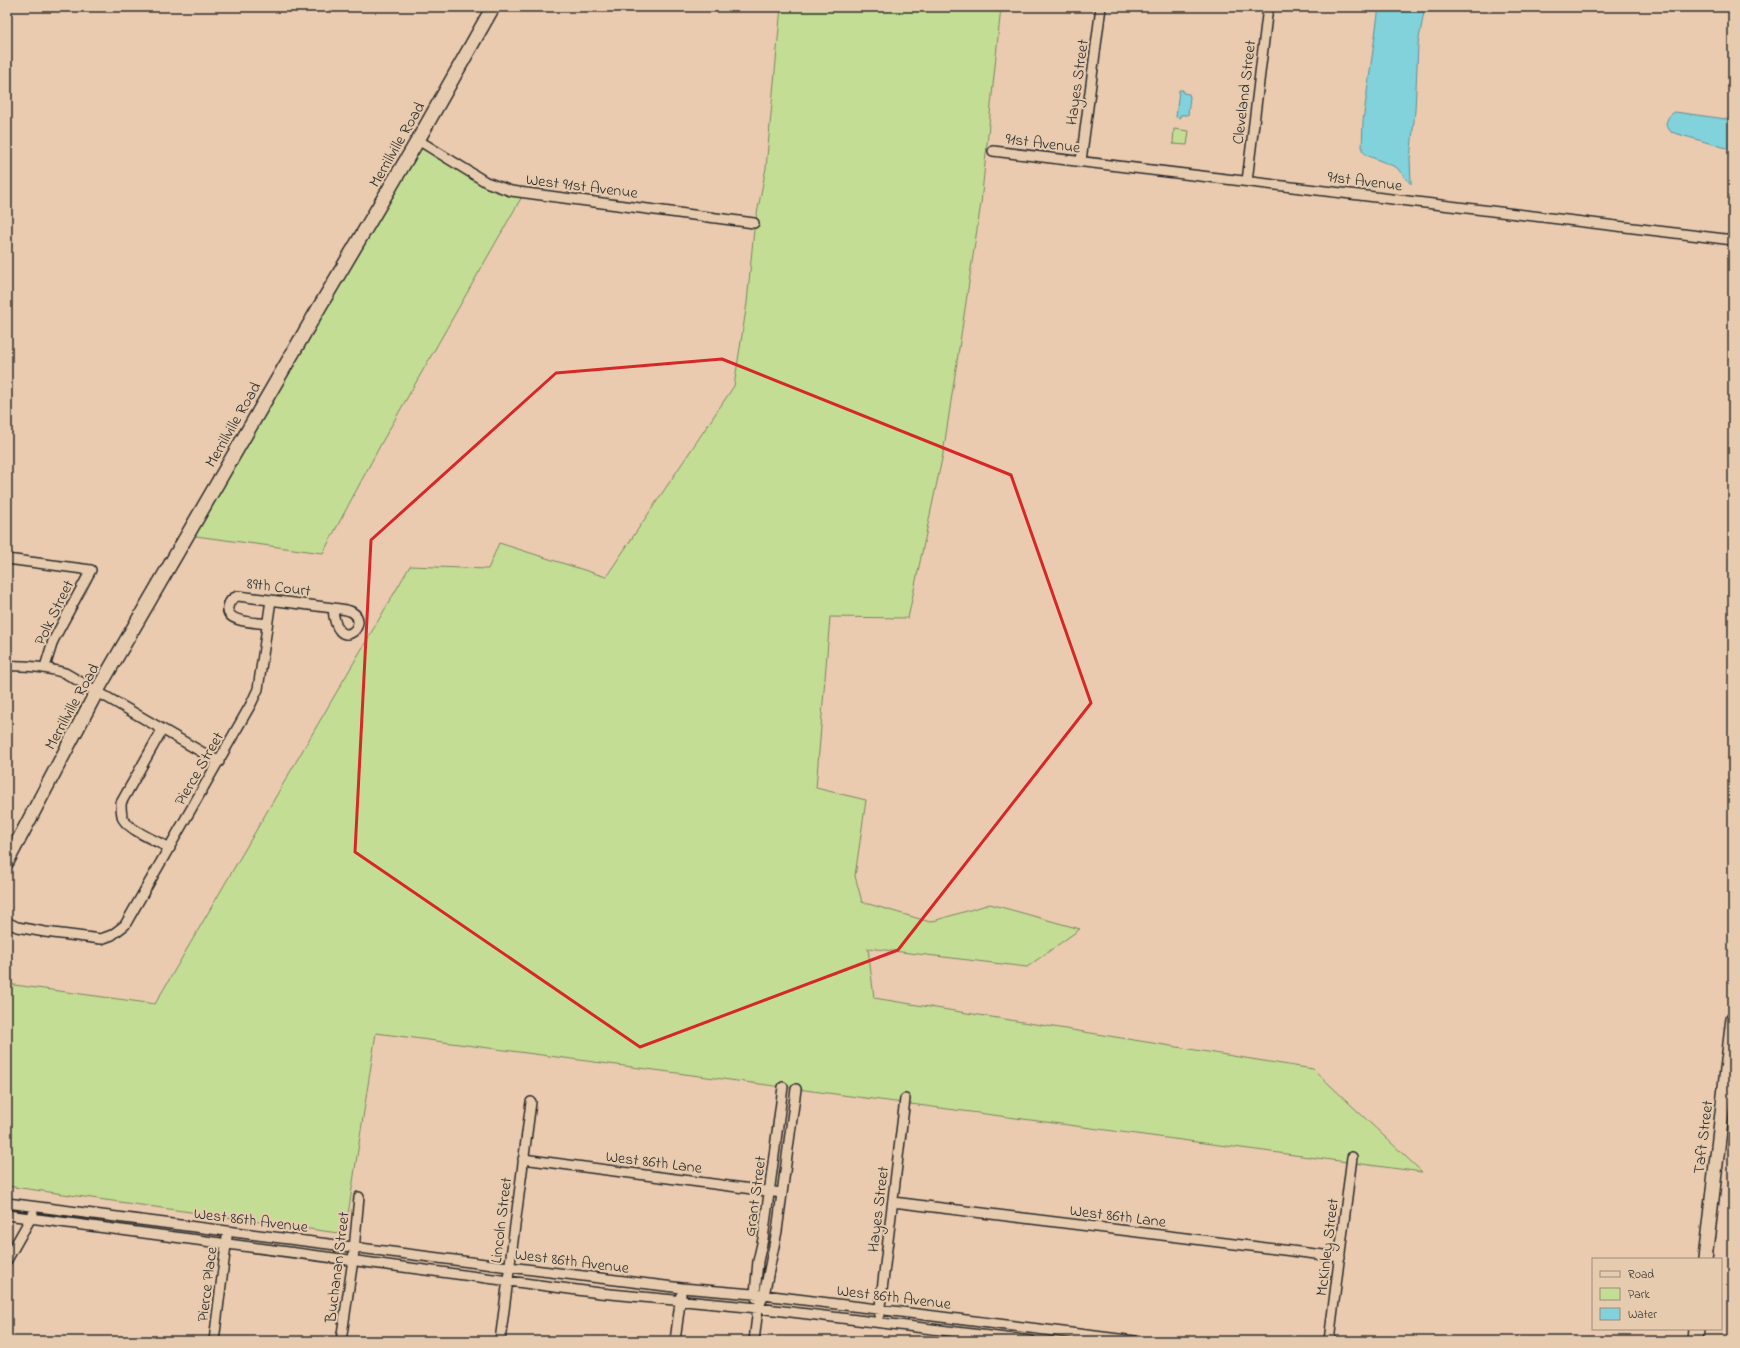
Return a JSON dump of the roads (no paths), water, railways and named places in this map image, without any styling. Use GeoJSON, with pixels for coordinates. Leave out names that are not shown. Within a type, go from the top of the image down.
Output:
{"type":"FeatureCollection","features":[{"type":"Feature","properties":{"kind":"street","name":"Merrillville Road"},"geometry":{"type":"LineString","coordinates":[[7,862],[97,691],[418,140],[493,7]]}},
{"type":"Feature","properties":{"kind":"street","name":"Hayes Street"},"geometry":{"type":"LineString","coordinates":[[1081,162],[1101,7]]}},
{"type":"Feature","properties":{"kind":"street","name":"Cleveland Street"},"geometry":{"type":"LineString","coordinates":[[1247,181],[1268,7]]}},
{"type":"Feature","properties":{"kind":"street","name":"West 91st Avenue"},"geometry":{"type":"LineString","coordinates":[[418,140],[486,182],[511,191],[754,223]]}},
{"type":"Feature","properties":{"kind":"street","name":"91st Avenue"},"geometry":{"type":"LineString","coordinates":[[993,151],[1733,240]]}},
{"type":"Feature","properties":{"kind":"street","name":"Polk Street"},"geometry":{"type":"LineString","coordinates":[[7,559],[91,570],[53,641],[45,667]]}},
{"type":"Feature","properties":{"kind":"street","name":"89th Court"},"geometry":{"type":"LineString","coordinates":[[267,624],[234,619],[229,614],[227,609],[233,598],[238,596],[333,608]]}},
{"type":"Feature","properties":{"kind":"street","name":"Pierce Street"},"geometry":{"type":"LineString","coordinates":[[7,922],[17,927],[71,936],[101,939],[112,935],[125,925],[219,762],[258,690],[271,600]]}},
{"type":"Feature","properties":{"kind":"street"},"geometry":{"type":"LineString","coordinates":[[7,666],[28,665],[45,667],[65,673],[219,762]]}},
{"type":"Feature","properties":{"kind":"street"},"geometry":{"type":"LineString","coordinates":[[162,730],[121,803],[121,812],[129,826],[170,848]]}},
{"type":"Feature","properties":{"kind":"street","name":"Taft Street"},"geometry":{"type":"LineString","coordinates":[[1705,1258],[1733,1018]]}},
{"type":"Feature","properties":{"kind":"street","name":"Grant Street"},"geometry":{"type":"LineString","coordinates":[[754,1341],[783,1088]]}},
{"type":"Feature","properties":{"kind":"street","name":"Grant Street"},"geometry":{"type":"LineString","coordinates":[[760,1295],[777,1231],[796,1089]]}},
{"type":"Feature","properties":{"kind":"street","name":"Hayes Street"},"geometry":{"type":"LineString","coordinates":[[878,1322],[905,1098]]}},
{"type":"Feature","properties":{"kind":"street","name":"Lincoln Street"},"geometry":{"type":"LineString","coordinates":[[500,1341],[531,1102]]}},
{"type":"Feature","properties":{"kind":"street","name":"McKinley Street"},"geometry":{"type":"LineString","coordinates":[[1329,1341],[1352,1157]]}},
{"type":"Feature","properties":{"kind":"street","name":"West 86th Lane"},"geometry":{"type":"LineString","coordinates":[[523,1159],[782,1193]]}},
{"type":"Feature","properties":{"kind":"street","name":"Buchanan Street"},"geometry":{"type":"LineString","coordinates":[[341,1341],[353,1260],[359,1197]]}},
{"type":"Feature","properties":{"kind":"street","name":"West 86th Lane"},"geometry":{"type":"LineString","coordinates":[[892,1202],[1340,1257]]}},
{"type":"Feature","properties":{"kind":"street","name":"West 86th Avenue"},"geometry":{"type":"LineString","coordinates":[[7,1203],[509,1267],[682,1288],[760,1295],[1135,1341]]}},
{"type":"Feature","properties":{"kind":"street"},"geometry":{"type":"LineString","coordinates":[[7,1260],[37,1207]]}},
{"type":"Feature","properties":{"kind":"street","name":"West 86th Avenue"},"geometry":{"type":"LineString","coordinates":[[7,1215],[600,1293],[758,1308],[1031,1341]]}},
{"type":"Feature","properties":{"kind":"street","name":"Pierce Place"},"geometry":{"type":"LineString","coordinates":[[214,1341],[228,1231]]}},
{"type":"Feature","properties":{"kind":"street"},"geometry":{"type":"LineString","coordinates":[[675,1341],[682,1288]]}},
{"type":"Feature","properties":{"kind":"street"},"geometry":{"type":"LineString","coordinates":[[1696,1341],[1697,1330]]}},
{"type":"Feature","properties":{"kind":"water"},"geometry":{"type":"Polygon","coordinates":[[[1379,7],[1425,7],[1418,44],[1415,111],[1410,159],[1411,184],[1396,167],[1366,155],[1362,150],[1363,121],[1379,7]]]}},
{"type":"Feature","properties":{"kind":"water"},"geometry":{"type":"Polygon","coordinates":[[[1179,90],[1183,90],[1183,93],[1189,94],[1190,97],[1188,115],[1180,115],[1180,118],[1176,117],[1179,90]]]}},
{"type":"Feature","properties":{"kind":"water"},"geometry":{"type":"Polygon","coordinates":[[[1675,112],[1733,120],[1733,150],[1671,132],[1666,123],[1671,114],[1675,112]]]}}]}
